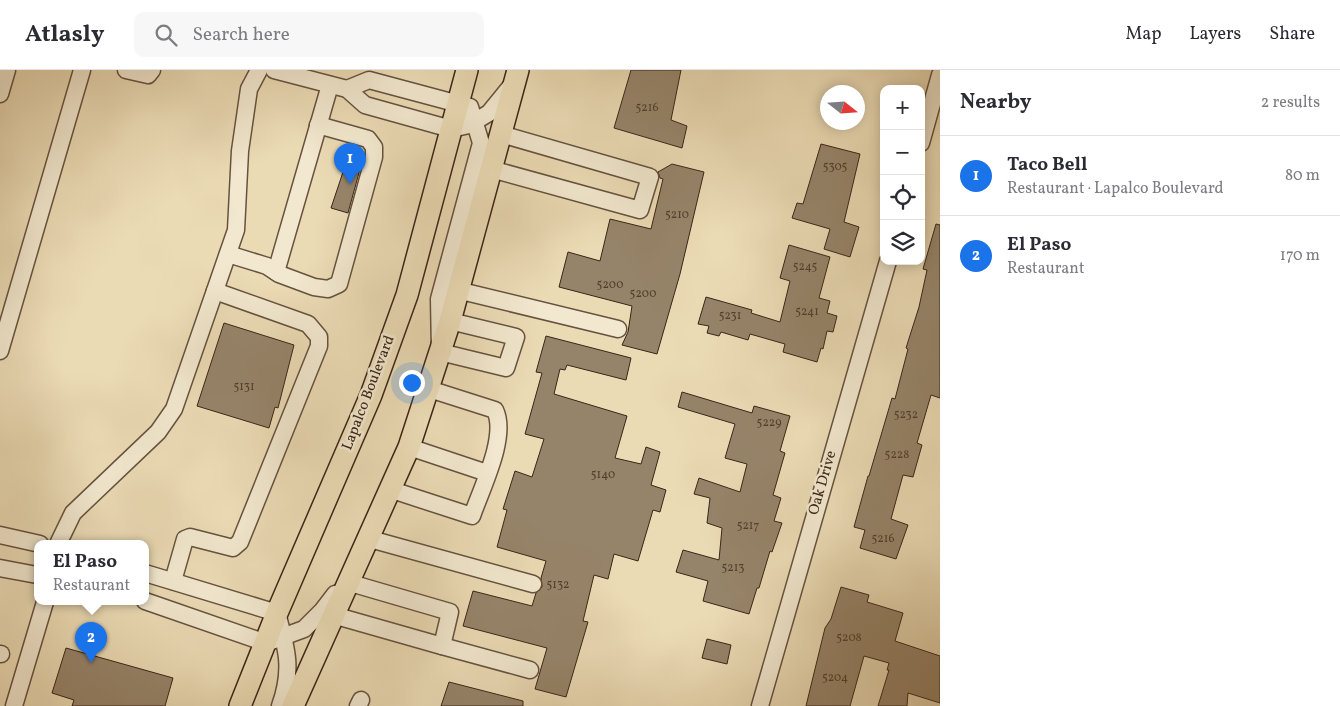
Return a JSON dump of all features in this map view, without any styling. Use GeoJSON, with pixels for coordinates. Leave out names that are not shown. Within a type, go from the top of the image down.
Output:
{"type":"FeatureCollection","features":[{"type":"Feature","properties":{"kind":"main road","name":"Lapalco Boulevard"},"geometry":{"type":"LineString","coordinates":[[240,706],[274,640],[277,613],[371,395],[407,295],[467,70]]}},
{"type":"Feature","properties":{"kind":"main road"},"geometry":{"type":"LineString","coordinates":[[294,706],[332,615],[370,539],[409,448],[450,321],[517,75]]}},
{"type":"Feature","properties":{"kind":"street"},"geometry":{"type":"LineString","coordinates":[[0,94],[7,70]]}},
{"type":"Feature","properties":{"kind":"street"},"geometry":{"type":"LineString","coordinates":[[0,351],[82,70]]}},
{"type":"Feature","properties":{"kind":"street"},"geometry":{"type":"LineString","coordinates":[[126,70],[148,75],[152,70]]}},
{"type":"Feature","properties":{"kind":"street"},"geometry":{"type":"LineString","coordinates":[[60,540],[73,513],[158,432],[174,409],[236,230],[240,151],[249,89],[259,70]]}},
{"type":"Feature","properties":{"kind":"street"},"geometry":{"type":"LineString","coordinates":[[274,70],[323,79],[347,89],[365,105],[451,129],[475,121],[489,113],[517,75]]}},
{"type":"Feature","properties":{"kind":"street"},"geometry":{"type":"LineString","coordinates":[[924,130],[940,75]]}},
{"type":"Feature","properties":{"kind":"street"},"geometry":{"type":"LineString","coordinates":[[272,269],[318,125],[323,79]]}},
{"type":"Feature","properties":{"kind":"street"},"geometry":{"type":"LineString","coordinates":[[347,89],[368,80],[470,107],[482,143],[439,298],[440,352],[506,368],[516,337],[450,321]]}},
{"type":"Feature","properties":{"kind":"street"},"geometry":{"type":"LineString","coordinates":[[228,254],[272,269],[314,287],[328,290],[339,284],[374,157],[374,147],[368,139],[318,125]]}},
{"type":"Feature","properties":{"kind":"street"},"geometry":{"type":"LineString","coordinates":[[491,169],[640,210],[650,176],[501,134]]}},
{"type":"Feature","properties":{"kind":"street","name":"Oak Drive"},"geometry":{"type":"LineString","coordinates":[[760,706],[887,265]]}},
{"type":"Feature","properties":{"kind":"street"},"geometry":{"type":"LineString","coordinates":[[173,581],[185,539],[190,537],[234,548],[240,542],[319,346],[319,337],[308,324],[215,290]]}},
{"type":"Feature","properties":{"kind":"street"},"geometry":{"type":"LineString","coordinates":[[457,290],[618,329]]}},
{"type":"Feature","properties":{"kind":"street"},"geometry":{"type":"LineString","coordinates":[[392,490],[472,516],[496,450],[500,420],[496,410],[429,389]]}},
{"type":"Feature","properties":{"kind":"street"},"geometry":{"type":"LineString","coordinates":[[409,448],[487,473]]}},
{"type":"Feature","properties":{"kind":"street"},"geometry":{"type":"LineString","coordinates":[[0,535],[34,543]]}},
{"type":"Feature","properties":{"kind":"street"},"geometry":{"type":"LineString","coordinates":[[370,539],[533,584]]}},
{"type":"Feature","properties":{"kind":"street"},"geometry":{"type":"LineString","coordinates":[[274,640],[304,629],[322,610],[358,563]]}},
{"type":"Feature","properties":{"kind":"street"},"geometry":{"type":"LineString","coordinates":[[0,568],[34,575]]}},
{"type":"Feature","properties":{"kind":"street"},"geometry":{"type":"LineString","coordinates":[[149,574],[277,613]]}},
{"type":"Feature","properties":{"kind":"street"},"geometry":{"type":"LineString","coordinates":[[347,582],[450,612],[442,646]]}},
{"type":"Feature","properties":{"kind":"street"},"geometry":{"type":"LineString","coordinates":[[149,602],[274,640],[287,648],[289,673],[280,706]]}},
{"type":"Feature","properties":{"kind":"street"},"geometry":{"type":"LineString","coordinates":[[14,706],[44,605]]}},
{"type":"Feature","properties":{"kind":"street"},"geometry":{"type":"LineString","coordinates":[[332,615],[530,670]]}},
{"type":"Feature","properties":{"kind":"building"},"geometry":{"type":"Polygon","coordinates":[[[631,70],[681,70],[671,120],[687,126],[682,148],[614,128],[631,70]]]}},
{"type":"Feature","properties":{"kind":"building"},"geometry":{"type":"Polygon","coordinates":[[[821,144],[860,154],[844,222],[859,227],[850,257],[824,249],[830,229],[792,218],[797,203],[803,204],[821,144]]]}},
{"type":"Feature","properties":{"kind":"building"},"geometry":{"type":"Polygon","coordinates":[[[349,154],[363,158],[348,213],[331,208],[349,154]]]}},
{"type":"Feature","properties":{"kind":"building"},"geometry":{"type":"Polygon","coordinates":[[[672,164],[704,172],[680,274],[657,354],[622,345],[628,332],[632,306],[559,287],[568,252],[600,261],[610,219],[651,229],[663,179],[660,178],[658,172],[672,164]]]}},
{"type":"Feature","properties":{"kind":"building"},"geometry":{"type":"Polygon","coordinates":[[[936,224],[940,225],[940,398],[931,395],[917,443],[922,445],[913,477],[903,475],[891,519],[908,525],[896,559],[860,548],[865,530],[854,527],[892,398],[895,399],[908,349],[906,348],[919,307],[927,270],[923,269],[936,224]]]}},
{"type":"Feature","properties":{"kind":"building"},"geometry":{"type":"Polygon","coordinates":[[[789,245],[830,257],[819,298],[830,301],[827,313],[837,316],[833,332],[827,331],[823,349],[821,348],[817,362],[783,352],[785,344],[750,334],[748,340],[721,332],[719,336],[707,333],[709,326],[698,324],[706,297],[752,310],[751,313],[780,322],[790,281],[780,278],[789,245]]]}},
{"type":"Feature","properties":{"kind":"building"},"geometry":{"type":"Polygon","coordinates":[[[224,323],[294,345],[278,408],[275,407],[269,428],[197,406],[224,323]]]}},
{"type":"Feature","properties":{"kind":"building"},"geometry":{"type":"Polygon","coordinates":[[[546,336],[631,358],[626,380],[567,365],[565,370],[560,369],[554,394],[627,416],[615,458],[641,464],[646,447],[660,452],[651,485],[666,490],[660,512],[653,510],[638,561],[614,554],[608,579],[594,575],[583,621],[588,622],[566,697],[535,689],[547,648],[463,626],[473,591],[532,606],[536,593],[542,587],[541,578],[546,561],[497,547],[507,510],[503,509],[515,471],[532,477],[544,439],[525,434],[542,373],[536,372],[546,336]]]}},
{"type":"Feature","properties":{"kind":"building"},"geometry":{"type":"Polygon","coordinates":[[[682,392],[752,413],[754,406],[790,416],[780,451],[785,453],[773,495],[781,498],[774,521],[782,523],[772,552],[770,551],[749,614],[703,601],[708,581],[676,572],[683,550],[719,560],[722,528],[707,523],[710,498],[694,494],[699,478],[740,492],[747,464],[725,458],[735,424],[678,407],[682,392]]]}},
{"type":"Feature","properties":{"kind":"building"},"geometry":{"type":"Polygon","coordinates":[[[841,587],[869,595],[867,602],[903,613],[895,641],[940,656],[940,703],[908,693],[907,706],[878,706],[889,670],[887,670],[889,663],[864,656],[850,706],[806,706],[825,628],[831,619],[841,587]]]}},
{"type":"Feature","properties":{"kind":"building"},"geometry":{"type":"Polygon","coordinates":[[[707,639],[731,645],[727,664],[702,658],[707,639]]]}},
{"type":"Feature","properties":{"kind":"building"},"geometry":{"type":"Polygon","coordinates":[[[66,648],[173,678],[165,706],[72,706],[74,700],[52,693],[66,648]]]}},
{"type":"Feature","properties":{"kind":"building"},"geometry":{"type":"Polygon","coordinates":[[[449,682],[523,701],[523,706],[441,706],[449,682]]]}},
{"type":"Feature","properties":{"kind":"place","name":"Taco Bell"},"geometry":{"type":"Point","coordinates":[350,184]}},
{"type":"Feature","properties":{"kind":"place","name":"El Paso"},"geometry":{"type":"Point","coordinates":[91,663]}}]}
